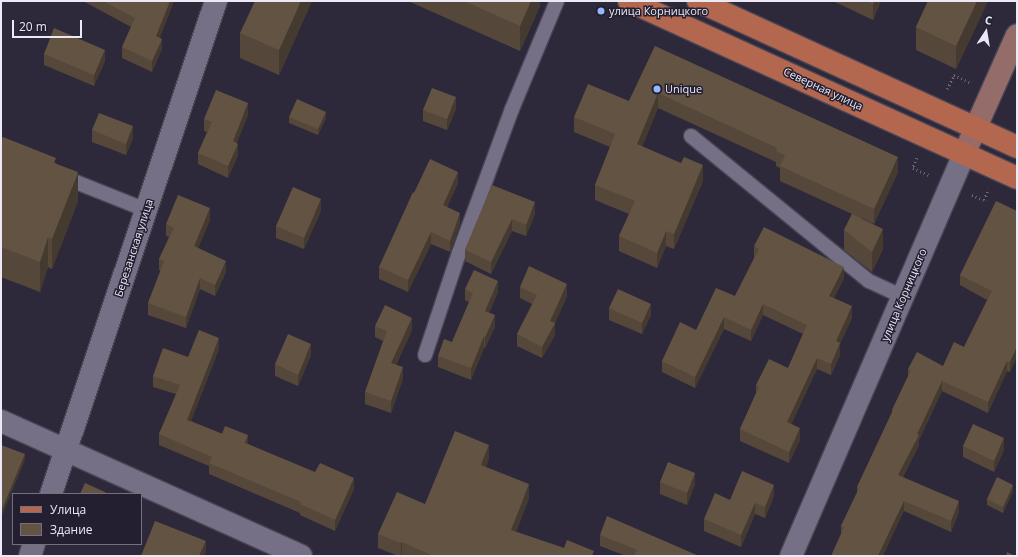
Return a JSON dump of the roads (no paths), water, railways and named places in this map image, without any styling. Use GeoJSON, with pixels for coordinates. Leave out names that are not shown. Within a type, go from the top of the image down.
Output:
{"type":"FeatureCollection","features":[{"type":"Feature","properties":{"kind":"main road","name":"Северная улица"},"geometry":{"type":"LineString","coordinates":[[629,1],[1017,178]]}},
{"type":"Feature","properties":{"kind":"main road"},"geometry":{"type":"LineString","coordinates":[[698,1],[1017,147]]}},
{"type":"Feature","properties":{"kind":"main road","name":"улица Корницкого"},"geometry":{"type":"LineString","coordinates":[[964,154],[1017,35]]}},
{"type":"Feature","properties":{"kind":"street","name":"Березанская улица"},"geometry":{"type":"LineString","coordinates":[[51,493],[216,1]]}},
{"type":"Feature","properties":{"kind":"street","name":"улица Корницкого"},"geometry":{"type":"LineString","coordinates":[[792,556],[904,298],[964,154]]}},
{"type":"Feature","properties":{"kind":"street"},"geometry":{"type":"LineString","coordinates":[[1,421],[301,556]]}},
{"type":"Feature","properties":{"kind":"street"},"geometry":{"type":"LineString","coordinates":[[30,556],[34,545]]}},
{"type":"Feature","properties":{"kind":"lane"},"geometry":{"type":"LineString","coordinates":[[425,355],[459,253],[512,108],[557,1]]}},
{"type":"Feature","properties":{"kind":"lane"},"geometry":{"type":"LineString","coordinates":[[691,136],[869,281],[904,298]]}},
{"type":"Feature","properties":{"kind":"lane"},"geometry":{"type":"LineString","coordinates":[[45,170],[146,210]]}},
{"type":"Feature","properties":{"kind":"place","name":"улица Корницкого"},"geometry":{"type":"Point","coordinates":[601,11]}},
{"type":"Feature","properties":{"kind":"place","name":"Unique"},"geometry":{"type":"Point","coordinates":[657,89]}}]}
